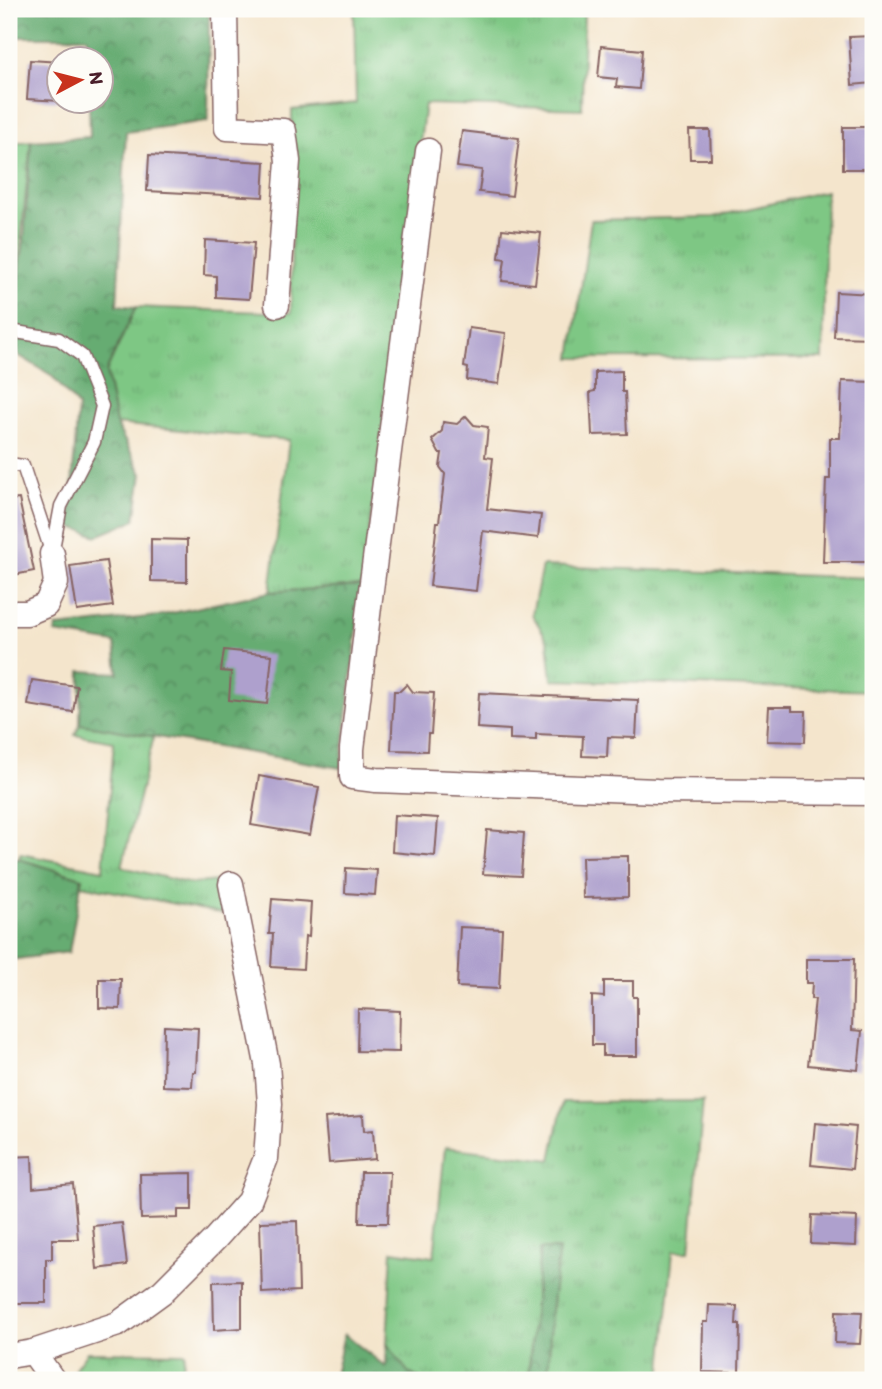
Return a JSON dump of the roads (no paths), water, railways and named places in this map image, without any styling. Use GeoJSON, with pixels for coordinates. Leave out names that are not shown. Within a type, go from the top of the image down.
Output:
{"type":"FeatureCollection","features":[{"type":"Feature","properties":{"kind":"street"},"geometry":{"type":"LineString","coordinates":[[225,9],[227,128],[284,131],[288,161],[277,306]]}},
{"type":"Feature","properties":{"kind":"street"},"geometry":{"type":"LineString","coordinates":[[428,151],[371,590],[352,749],[352,777],[644,790],[873,793]]}},
{"type":"Feature","properties":{"kind":"street"},"geometry":{"type":"LineString","coordinates":[[9,613],[27,613],[46,605],[56,583],[52,555]]}},
{"type":"Feature","properties":{"kind":"street"},"geometry":{"type":"LineString","coordinates":[[9,1356],[33,1352],[118,1324],[162,1293],[215,1240],[249,1200],[265,1158],[270,1104],[267,1064],[232,884]]}},
{"type":"Feature","properties":{"kind":"street"},"geometry":{"type":"LineString","coordinates":[[33,1352],[53,1380]]}},
{"type":"Feature","properties":{"kind":"lane"},"geometry":{"type":"LineString","coordinates":[[9,326],[10,331],[59,339],[82,356],[102,406],[94,442],[61,506],[52,555]]}},
{"type":"Feature","properties":{"kind":"lane"},"geometry":{"type":"LineString","coordinates":[[9,464],[23,466],[52,555]]}}]}
